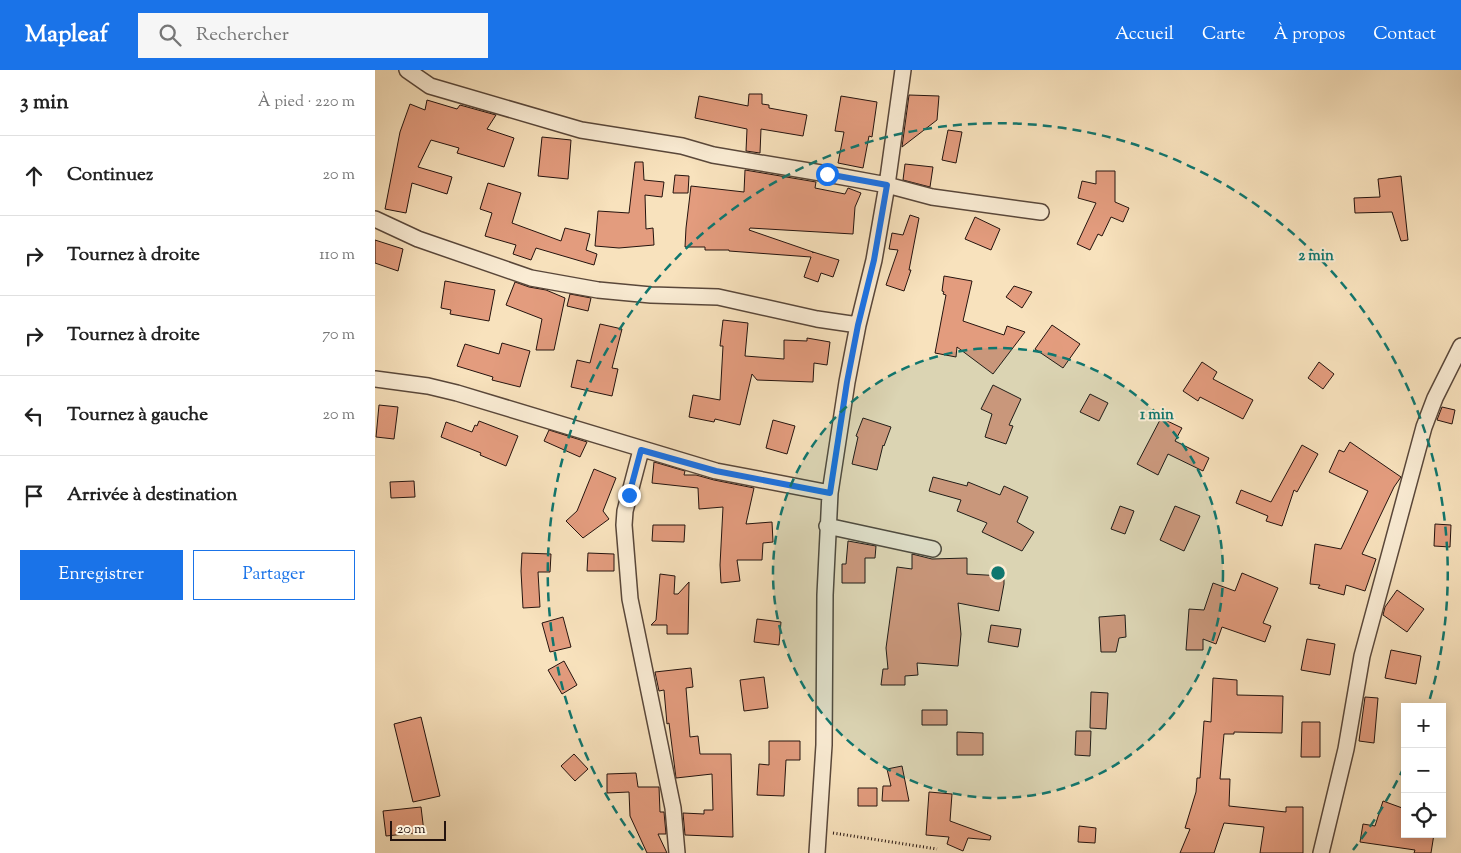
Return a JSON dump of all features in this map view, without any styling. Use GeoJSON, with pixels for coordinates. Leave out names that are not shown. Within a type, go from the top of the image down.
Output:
{"type":"FeatureCollection","features":[{"type":"Feature","properties":{"kind":"street"},"geometry":{"type":"LineString","coordinates":[[407,70],[430,86],[581,130],[682,146],[713,155],[887,185],[931,197],[1041,212]]}},
{"type":"Feature","properties":{"kind":"street"},"geometry":{"type":"LineString","coordinates":[[817,853],[824,744],[825,595],[830,493],[858,325],[874,260],[887,185],[903,70]]}},
{"type":"Feature","properties":{"kind":"street"},"geometry":{"type":"LineString","coordinates":[[375,219],[418,239],[531,278],[598,290],[651,295],[718,297],[817,319],[858,325]]}},
{"type":"Feature","properties":{"kind":"street"},"geometry":{"type":"LineString","coordinates":[[1321,853],[1346,749],[1363,656],[1424,427],[1435,398],[1461,346]]}},
{"type":"Feature","properties":{"kind":"street"},"geometry":{"type":"LineString","coordinates":[[375,379],[428,386],[457,393],[641,450],[716,471],[830,493]]}},
{"type":"Feature","properties":{"kind":"street"},"geometry":{"type":"LineString","coordinates":[[641,450],[625,511],[624,526],[630,599],[673,808],[677,853]]}},
{"type":"Feature","properties":{"kind":"street"},"geometry":{"type":"LineString","coordinates":[[827,526],[933,548]]}},
{"type":"Feature","properties":{"kind":"path"},"geometry":{"type":"LineString","coordinates":[[818,830],[937,849]]}},
{"type":"Feature","properties":{"kind":"building"},"geometry":{"type":"Polygon","coordinates":[[[749,94],[762,94],[762,104],[769,105],[769,108],[807,115],[803,136],[761,129],[760,153],[746,151],[747,129],[695,118],[699,96],[748,106],[749,94]]]}},
{"type":"Feature","properties":{"kind":"building"},"geometry":{"type":"Polygon","coordinates":[[[909,95],[939,96],[937,120],[902,147],[909,95]]]}},
{"type":"Feature","properties":{"kind":"building"},"geometry":{"type":"Polygon","coordinates":[[[841,96],[877,102],[872,137],[869,136],[863,168],[838,163],[844,132],[835,131],[841,96]]]}},
{"type":"Feature","properties":{"kind":"building"},"geometry":{"type":"Polygon","coordinates":[[[427,100],[457,109],[460,105],[496,115],[487,129],[514,138],[504,167],[457,153],[459,148],[431,140],[418,167],[452,177],[447,194],[412,183],[406,213],[385,209],[400,132],[410,104],[425,110],[427,100]]]}},
{"type":"Feature","properties":{"kind":"building"},"geometry":{"type":"Polygon","coordinates":[[[948,130],[962,132],[956,163],[942,160],[948,130]]]}},
{"type":"Feature","properties":{"kind":"building"},"geometry":{"type":"Polygon","coordinates":[[[542,137],[571,140],[568,179],[538,176],[542,137]]]}},
{"type":"Feature","properties":{"kind":"building"},"geometry":{"type":"Polygon","coordinates":[[[635,162],[643,162],[644,180],[664,182],[662,197],[645,195],[646,229],[653,228],[654,245],[619,248],[595,246],[598,211],[629,213],[635,162]]]}},
{"type":"Feature","properties":{"kind":"building"},"geometry":{"type":"Polygon","coordinates":[[[905,164],[933,167],[930,187],[903,180],[905,164]]]}},
{"type":"Feature","properties":{"kind":"building"},"geometry":{"type":"Polygon","coordinates":[[[745,170],[816,182],[815,188],[845,194],[848,188],[861,193],[855,207],[853,234],[750,228],[749,230],[839,260],[833,277],[821,273],[818,282],[804,277],[811,257],[729,250],[705,250],[705,247],[685,247],[691,186],[744,192],[745,170]]]}},
{"type":"Feature","properties":{"kind":"building"},"geometry":{"type":"Polygon","coordinates":[[[1096,171],[1115,171],[1115,202],[1129,208],[1123,222],[1111,217],[1102,236],[1098,234],[1090,250],[1077,244],[1096,203],[1078,198],[1082,181],[1096,184],[1096,171]]]}},
{"type":"Feature","properties":{"kind":"building"},"geometry":{"type":"Polygon","coordinates":[[[675,175],[689,176],[688,193],[673,193],[675,175]]]}},
{"type":"Feature","properties":{"kind":"building"},"geometry":{"type":"Polygon","coordinates":[[[1401,176],[1408,240],[1401,241],[1392,212],[1355,213],[1354,198],[1380,197],[1378,179],[1401,176]]]}},
{"type":"Feature","properties":{"kind":"building"},"geometry":{"type":"Polygon","coordinates":[[[488,183],[521,193],[512,223],[561,241],[565,228],[590,234],[586,250],[597,254],[594,265],[536,248],[531,260],[513,254],[516,245],[485,236],[492,213],[480,209],[488,183]]]}},
{"type":"Feature","properties":{"kind":"building"},"geometry":{"type":"Polygon","coordinates":[[[910,215],[919,218],[909,270],[911,270],[904,291],[886,285],[898,250],[889,249],[892,233],[903,235],[910,215]]]}},
{"type":"Feature","properties":{"kind":"building"},"geometry":{"type":"Polygon","coordinates":[[[975,217],[1000,229],[991,250],[965,239],[975,217]]]}},
{"type":"Feature","properties":{"kind":"building"},"geometry":{"type":"Polygon","coordinates":[[[375,240],[403,249],[398,271],[375,263],[375,240]]]}},
{"type":"Feature","properties":{"kind":"building"},"geometry":{"type":"Polygon","coordinates":[[[944,276],[972,281],[963,321],[1004,335],[1007,326],[1025,332],[993,374],[957,347],[956,357],[935,353],[946,295],[942,291],[944,276]]]}},
{"type":"Feature","properties":{"kind":"building"},"geometry":{"type":"Polygon","coordinates":[[[445,281],[495,290],[489,321],[450,314],[451,310],[441,308],[445,281]]]}},
{"type":"Feature","properties":{"kind":"building"},"geometry":{"type":"Polygon","coordinates":[[[515,282],[546,290],[565,298],[554,350],[536,350],[542,319],[506,305],[515,282]]]}},
{"type":"Feature","properties":{"kind":"building"},"geometry":{"type":"Polygon","coordinates":[[[1014,286],[1032,292],[1022,308],[1006,297],[1014,286]]]}},
{"type":"Feature","properties":{"kind":"building"},"geometry":{"type":"Polygon","coordinates":[[[570,294],[591,298],[588,311],[567,306],[570,294]]]}},
{"type":"Feature","properties":{"kind":"building"},"geometry":{"type":"Polygon","coordinates":[[[723,320],[748,323],[745,356],[784,359],[784,340],[807,341],[807,338],[830,342],[827,365],[814,363],[813,382],[757,380],[752,374],[740,425],[715,419],[714,422],[689,417],[693,395],[720,400],[723,346],[720,346],[723,320]]]}},
{"type":"Feature","properties":{"kind":"building"},"geometry":{"type":"Polygon","coordinates":[[[600,324],[622,329],[612,368],[618,369],[612,396],[571,387],[577,360],[590,363],[600,324]]]}},
{"type":"Feature","properties":{"kind":"building"},"geometry":{"type":"Polygon","coordinates":[[[1052,325],[1080,344],[1063,368],[1035,349],[1052,325]]]}},
{"type":"Feature","properties":{"kind":"building"},"geometry":{"type":"Polygon","coordinates":[[[502,343],[530,351],[520,387],[492,380],[493,377],[457,366],[465,344],[499,354],[502,343]]]}},
{"type":"Feature","properties":{"kind":"building"},"geometry":{"type":"Polygon","coordinates":[[[1202,362],[1217,372],[1213,379],[1253,400],[1243,419],[1200,397],[1198,401],[1183,391],[1202,362]]]}},
{"type":"Feature","properties":{"kind":"building"},"geometry":{"type":"Polygon","coordinates":[[[1319,362],[1334,374],[1323,389],[1308,378],[1319,362]]]}},
{"type":"Feature","properties":{"kind":"building"},"geometry":{"type":"Polygon","coordinates":[[[993,385],[1021,399],[1009,425],[1013,426],[1006,444],[985,437],[992,414],[981,409],[993,385]]]}},
{"type":"Feature","properties":{"kind":"building"},"geometry":{"type":"Polygon","coordinates":[[[1090,394],[1108,403],[1099,421],[1080,412],[1090,394]]]}},
{"type":"Feature","properties":{"kind":"building"},"geometry":{"type":"Polygon","coordinates":[[[379,405],[398,407],[394,439],[376,437],[379,405]]]}},
{"type":"Feature","properties":{"kind":"building"},"geometry":{"type":"Polygon","coordinates":[[[1442,407],[1455,410],[1452,424],[1437,420],[1442,407]]]}},
{"type":"Feature","properties":{"kind":"building"},"geometry":{"type":"Polygon","coordinates":[[[863,418],[891,427],[883,445],[877,470],[852,464],[858,437],[856,436],[863,418]]]}},
{"type":"Feature","properties":{"kind":"building"},"geometry":{"type":"Polygon","coordinates":[[[1161,418],[1182,428],[1175,441],[1209,458],[1203,471],[1168,454],[1158,475],[1137,464],[1161,418]]]}},
{"type":"Feature","properties":{"kind":"building"},"geometry":{"type":"Polygon","coordinates":[[[773,420],[795,426],[787,454],[766,448],[773,420]]]}},
{"type":"Feature","properties":{"kind":"building"},"geometry":{"type":"Polygon","coordinates":[[[479,421],[518,436],[506,466],[480,455],[481,453],[441,437],[446,422],[472,432],[479,421]]]}},
{"type":"Feature","properties":{"kind":"building"},"geometry":{"type":"Polygon","coordinates":[[[549,430],[587,442],[580,457],[544,441],[549,430]]]}},
{"type":"Feature","properties":{"kind":"building"},"geometry":{"type":"Polygon","coordinates":[[[1350,442],[1401,477],[1394,487],[1362,554],[1376,559],[1365,591],[1346,585],[1344,595],[1318,588],[1320,585],[1310,584],[1315,544],[1341,549],[1368,491],[1329,472],[1339,450],[1344,452],[1350,442]]]}},
{"type":"Feature","properties":{"kind":"building"},"geometry":{"type":"Polygon","coordinates":[[[1302,445],[1318,454],[1297,492],[1294,490],[1282,526],[1266,521],[1268,516],[1236,503],[1241,490],[1271,502],[1302,445]]]}},
{"type":"Feature","properties":{"kind":"building"},"geometry":{"type":"Polygon","coordinates":[[[654,462],[685,471],[684,475],[696,475],[754,488],[746,524],[772,522],[773,542],[763,543],[762,560],[737,560],[740,581],[721,583],[723,507],[699,509],[698,488],[652,483],[654,462]]]}},
{"type":"Feature","properties":{"kind":"building"},"geometry":{"type":"Polygon","coordinates":[[[594,469],[616,478],[603,511],[609,519],[583,538],[566,521],[577,511],[594,469]]]}},
{"type":"Feature","properties":{"kind":"building"},"geometry":{"type":"Polygon","coordinates":[[[933,477],[967,486],[968,482],[1000,495],[1004,486],[1028,497],[1017,522],[1034,532],[1022,551],[982,532],[987,523],[957,511],[961,500],[929,491],[933,477]]]}},
{"type":"Feature","properties":{"kind":"building"},"geometry":{"type":"Polygon","coordinates":[[[414,481],[415,497],[391,498],[390,482],[414,481]]]}},
{"type":"Feature","properties":{"kind":"building"},"geometry":{"type":"Polygon","coordinates":[[[1120,506],[1134,511],[1125,534],[1111,529],[1120,506]]]}},
{"type":"Feature","properties":{"kind":"building"},"geometry":{"type":"Polygon","coordinates":[[[1175,506],[1200,516],[1184,551],[1160,540],[1175,506]]]}},
{"type":"Feature","properties":{"kind":"building"},"geometry":{"type":"Polygon","coordinates":[[[1435,524],[1451,525],[1450,547],[1434,546],[1435,524]]]}},
{"type":"Feature","properties":{"kind":"building"},"geometry":{"type":"Polygon","coordinates":[[[653,525],[685,525],[684,542],[652,541],[653,525]]]}},
{"type":"Feature","properties":{"kind":"building"},"geometry":{"type":"Polygon","coordinates":[[[848,541],[876,546],[875,558],[865,558],[865,583],[842,583],[842,564],[846,564],[848,541]]]}},
{"type":"Feature","properties":{"kind":"building"},"geometry":{"type":"Polygon","coordinates":[[[522,553],[551,554],[550,572],[538,572],[540,607],[523,608],[522,553]]]}},
{"type":"Feature","properties":{"kind":"building"},"geometry":{"type":"Polygon","coordinates":[[[588,553],[614,554],[614,571],[587,571],[588,553]]]}},
{"type":"Feature","properties":{"kind":"building"},"geometry":{"type":"Polygon","coordinates":[[[912,554],[932,559],[967,558],[967,574],[1004,576],[999,611],[958,603],[961,634],[958,666],[917,663],[918,675],[905,676],[905,685],[881,685],[883,669],[888,669],[886,648],[897,567],[912,569],[912,554]]]}},
{"type":"Feature","properties":{"kind":"building"},"geometry":{"type":"Polygon","coordinates":[[[1242,573],[1278,588],[1263,623],[1271,626],[1265,642],[1222,627],[1216,644],[1203,639],[1203,650],[1186,650],[1189,609],[1204,610],[1213,583],[1235,591],[1242,573]]]}},
{"type":"Feature","properties":{"kind":"building"},"geometry":{"type":"Polygon","coordinates":[[[660,574],[675,576],[674,594],[678,594],[689,582],[688,634],[667,634],[667,625],[651,625],[656,620],[660,574]]]}},
{"type":"Feature","properties":{"kind":"building"},"geometry":{"type":"Polygon","coordinates":[[[1397,590],[1424,609],[1407,632],[1383,615],[1385,607],[1397,590]]]}},
{"type":"Feature","properties":{"kind":"building"},"geometry":{"type":"Polygon","coordinates":[[[1125,615],[1126,637],[1119,638],[1116,652],[1101,652],[1099,617],[1125,615]]]}},
{"type":"Feature","properties":{"kind":"building"},"geometry":{"type":"Polygon","coordinates":[[[563,617],[571,647],[550,652],[542,623],[563,617]]]}},
{"type":"Feature","properties":{"kind":"building"},"geometry":{"type":"Polygon","coordinates":[[[757,619],[781,622],[779,645],[754,642],[757,619]]]}},
{"type":"Feature","properties":{"kind":"building"},"geometry":{"type":"Polygon","coordinates":[[[991,625],[1021,629],[1018,647],[988,642],[991,625]]]}},
{"type":"Feature","properties":{"kind":"building"},"geometry":{"type":"Polygon","coordinates":[[[1307,639],[1335,644],[1330,675],[1301,670],[1307,639]]]}},
{"type":"Feature","properties":{"kind":"building"},"geometry":{"type":"Polygon","coordinates":[[[1391,650],[1421,656],[1416,684],[1385,678],[1391,650]]]}},
{"type":"Feature","properties":{"kind":"building"},"geometry":{"type":"Polygon","coordinates":[[[564,661],[577,685],[562,694],[548,670],[564,661]]]}},
{"type":"Feature","properties":{"kind":"building"},"geometry":{"type":"Polygon","coordinates":[[[691,668],[693,687],[686,688],[690,737],[698,736],[700,754],[731,754],[733,837],[685,835],[683,813],[704,814],[704,810],[713,810],[712,774],[676,778],[669,723],[667,724],[664,690],[659,691],[655,672],[691,668]]]}},
{"type":"Feature","properties":{"kind":"building"},"geometry":{"type":"Polygon","coordinates":[[[764,677],[768,708],[744,711],[740,680],[764,677]]]}},
{"type":"Feature","properties":{"kind":"building"},"geometry":{"type":"Polygon","coordinates":[[[1213,678],[1237,680],[1237,695],[1283,696],[1282,733],[1234,732],[1234,734],[1224,734],[1220,779],[1230,779],[1229,806],[1286,812],[1286,807],[1303,807],[1303,853],[1260,853],[1264,827],[1224,823],[1214,853],[1180,853],[1190,829],[1185,828],[1196,792],[1197,778],[1200,778],[1204,721],[1211,722],[1213,678]]]}},
{"type":"Feature","properties":{"kind":"building"},"geometry":{"type":"Polygon","coordinates":[[[1091,692],[1108,693],[1106,729],[1090,728],[1091,692]]]}},
{"type":"Feature","properties":{"kind":"building"},"geometry":{"type":"Polygon","coordinates":[[[1365,697],[1378,698],[1374,743],[1359,741],[1365,697]]]}},
{"type":"Feature","properties":{"kind":"building"},"geometry":{"type":"Polygon","coordinates":[[[922,710],[947,710],[947,725],[922,725],[922,710]]]}},
{"type":"Feature","properties":{"kind":"building"},"geometry":{"type":"Polygon","coordinates":[[[421,717],[440,796],[413,802],[394,724],[421,717]]]}},
{"type":"Feature","properties":{"kind":"building"},"geometry":{"type":"Polygon","coordinates":[[[1302,722],[1320,722],[1320,757],[1301,757],[1302,722]]]}},
{"type":"Feature","properties":{"kind":"building"},"geometry":{"type":"Polygon","coordinates":[[[1076,731],[1091,731],[1090,756],[1075,755],[1076,731]]]}},
{"type":"Feature","properties":{"kind":"building"},"geometry":{"type":"Polygon","coordinates":[[[957,732],[983,733],[983,755],[957,755],[957,732]]]}},
{"type":"Feature","properties":{"kind":"building"},"geometry":{"type":"Polygon","coordinates":[[[769,741],[800,741],[800,760],[786,760],[784,796],[757,795],[759,764],[769,765],[769,741]]]}},
{"type":"Feature","properties":{"kind":"building"},"geometry":{"type":"Polygon","coordinates":[[[574,754],[588,769],[575,781],[561,766],[574,754]]]}},
{"type":"Feature","properties":{"kind":"building"},"geometry":{"type":"Polygon","coordinates":[[[902,766],[909,801],[882,801],[883,786],[891,786],[887,769],[902,766]]]}},
{"type":"Feature","properties":{"kind":"building"},"geometry":{"type":"Polygon","coordinates":[[[636,773],[638,787],[659,787],[660,812],[664,812],[666,834],[658,834],[667,853],[647,853],[630,816],[629,792],[607,793],[607,774],[636,773]]]}},
{"type":"Feature","properties":{"kind":"building"},"geometry":{"type":"Polygon","coordinates":[[[858,788],[877,788],[877,806],[858,806],[858,788]]]}},
{"type":"Feature","properties":{"kind":"building"},"geometry":{"type":"Polygon","coordinates":[[[929,792],[952,794],[950,821],[991,836],[990,840],[968,838],[963,851],[947,844],[949,837],[926,835],[929,792]]]}},
{"type":"Feature","properties":{"kind":"building"},"geometry":{"type":"Polygon","coordinates":[[[1383,801],[1401,808],[1401,838],[1433,838],[1431,853],[1414,853],[1415,850],[1360,842],[1363,824],[1375,826],[1383,801]]]}},
{"type":"Feature","properties":{"kind":"building"},"geometry":{"type":"Polygon","coordinates":[[[421,807],[424,832],[386,836],[383,811],[421,807]]]}},
{"type":"Feature","properties":{"kind":"building"},"geometry":{"type":"Polygon","coordinates":[[[1079,826],[1096,828],[1095,843],[1078,842],[1079,826]]]}},
{"type":"Feature","properties":{"kind":"route"},"geometry":{"type":"LineString","coordinates":[[629,495],[641,450],[716,471],[830,493],[847,382],[858,325],[874,260],[887,185],[827,174]]}}]}
